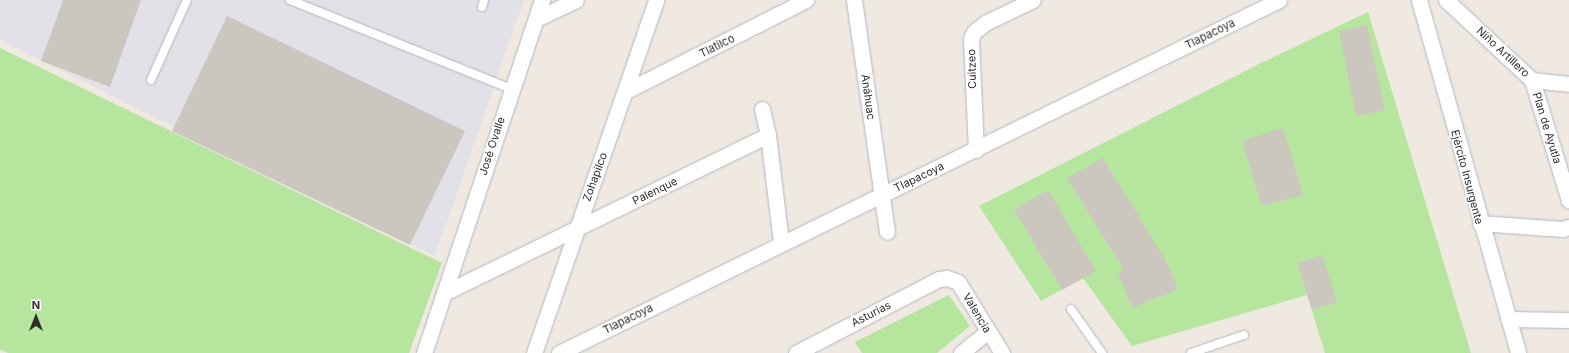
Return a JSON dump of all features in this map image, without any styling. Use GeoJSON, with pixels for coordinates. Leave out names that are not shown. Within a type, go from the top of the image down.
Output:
{"type":"FeatureCollection","features":[{"type":"Feature","properties":{"kind":"street","name":"José Ovalle"},"geometry":{"type":"LineString","coordinates":[[424,353],[542,0]]}},
{"type":"Feature","properties":{"kind":"street"},"geometry":{"type":"LineString","coordinates":[[536,19],[576,0]]}},
{"type":"Feature","properties":{"kind":"street","name":"Zohapilco"},"geometry":{"type":"LineString","coordinates":[[534,353],[626,91],[656,0]]}},
{"type":"Feature","properties":{"kind":"street","name":"Tlatilco"},"geometry":{"type":"LineString","coordinates":[[626,91],[806,0]]}},
{"type":"Feature","properties":{"kind":"street","name":"Anáhuac"},"geometry":{"type":"LineString","coordinates":[[854,0],[887,232]]}},
{"type":"Feature","properties":{"kind":"street","name":"Cuitzeo"},"geometry":{"type":"LineString","coordinates":[[976,150],[971,39],[974,32],[985,23],[1033,0]]}},
{"type":"Feature","properties":{"kind":"street","name":"Tlapacoya"},"geometry":{"type":"LineString","coordinates":[[559,353],[781,243],[976,150],[1279,0]]}},
{"type":"Feature","properties":{"kind":"street","name":"Ejército Insurgente"},"geometry":{"type":"LineString","coordinates":[[1419,0],[1480,223],[1518,353]]}},
{"type":"Feature","properties":{"kind":"street","name":"Niño Artillero"},"geometry":{"type":"LineString","coordinates":[[1446,0],[1532,80],[1569,84]]}},
{"type":"Feature","properties":{"kind":"street","name":"Plan de Ayutla"},"geometry":{"type":"LineString","coordinates":[[1532,80],[1569,200]]}},
{"type":"Feature","properties":{"kind":"street"},"geometry":{"type":"LineString","coordinates":[[762,109],[768,135],[781,243]]}},
{"type":"Feature","properties":{"kind":"street","name":"Palenque"},"geometry":{"type":"LineString","coordinates":[[444,293],[576,230],[768,135]]}},
{"type":"Feature","properties":{"kind":"street"},"geometry":{"type":"LineString","coordinates":[[1480,223],[1562,229],[1569,227]]}},
{"type":"Feature","properties":{"kind":"street","name":"Valencia"},"geometry":{"type":"LineString","coordinates":[[947,278],[958,282],[1002,353]]}},
{"type":"Feature","properties":{"kind":"street","name":"Asturias"},"geometry":{"type":"LineString","coordinates":[[796,353],[939,279],[947,278]]}},
{"type":"Feature","properties":{"kind":"street"},"geometry":{"type":"LineString","coordinates":[[1508,319],[1569,320]]}},
{"type":"Feature","properties":{"kind":"street"},"geometry":{"type":"LineString","coordinates":[[961,353],[988,331]]}},
{"type":"Feature","properties":{"kind":"lane"},"geometry":{"type":"LineString","coordinates":[[151,80],[188,0]]}},
{"type":"Feature","properties":{"kind":"lane"},"geometry":{"type":"LineString","coordinates":[[290,0],[511,89]]}},
{"type":"Feature","properties":{"kind":"lane"},"geometry":{"type":"LineString","coordinates":[[1072,309],[1102,353]]}},
{"type":"Feature","properties":{"kind":"lane"},"geometry":{"type":"LineString","coordinates":[[1191,353],[1244,335]]}},
{"type":"Feature","properties":{"kind":"shaded area"},"geometry":{"type":"Polygon","coordinates":[[[0,0],[524,0],[435,256],[0,40],[0,0]]]}},
{"type":"Feature","properties":{"kind":"green space"},"geometry":{"type":"Polygon","coordinates":[[[1368,12],[1471,353],[1325,353],[1307,295],[1132,346],[1083,278],[1041,301],[979,206],[1263,62],[1368,12]]]}},
{"type":"Feature","properties":{"kind":"green space"},"geometry":{"type":"Polygon","coordinates":[[[0,48],[442,263],[409,353],[8,353],[0,350],[0,48]]]}},
{"type":"Feature","properties":{"kind":"green space"},"geometry":{"type":"Polygon","coordinates":[[[949,295],[970,326],[937,353],[862,353],[855,342],[949,295]]]}},
{"type":"Feature","properties":{"kind":"building"},"geometry":{"type":"Polygon","coordinates":[[[63,0],[141,0],[110,87],[41,61],[63,0]]]}},
{"type":"Feature","properties":{"kind":"building"},"geometry":{"type":"Polygon","coordinates":[[[227,16],[465,131],[410,245],[172,131],[227,16]]]}},
{"type":"Feature","properties":{"kind":"building"},"geometry":{"type":"Polygon","coordinates":[[[1367,25],[1385,110],[1356,116],[1339,31],[1367,25]]]}},
{"type":"Feature","properties":{"kind":"building"},"geometry":{"type":"Polygon","coordinates":[[[1283,128],[1303,195],[1262,206],[1242,141],[1283,128]]]}},
{"type":"Feature","properties":{"kind":"building"},"geometry":{"type":"Polygon","coordinates":[[[1103,158],[1164,257],[1178,289],[1132,308],[1118,273],[1124,270],[1067,178],[1103,158]]]}},
{"type":"Feature","properties":{"kind":"building"},"geometry":{"type":"Polygon","coordinates":[[[1048,190],[1096,271],[1062,290],[1014,210],[1048,190]]]}},
{"type":"Feature","properties":{"kind":"building"},"geometry":{"type":"Polygon","coordinates":[[[1322,255],[1337,302],[1312,310],[1297,263],[1322,255]]]}}]}
